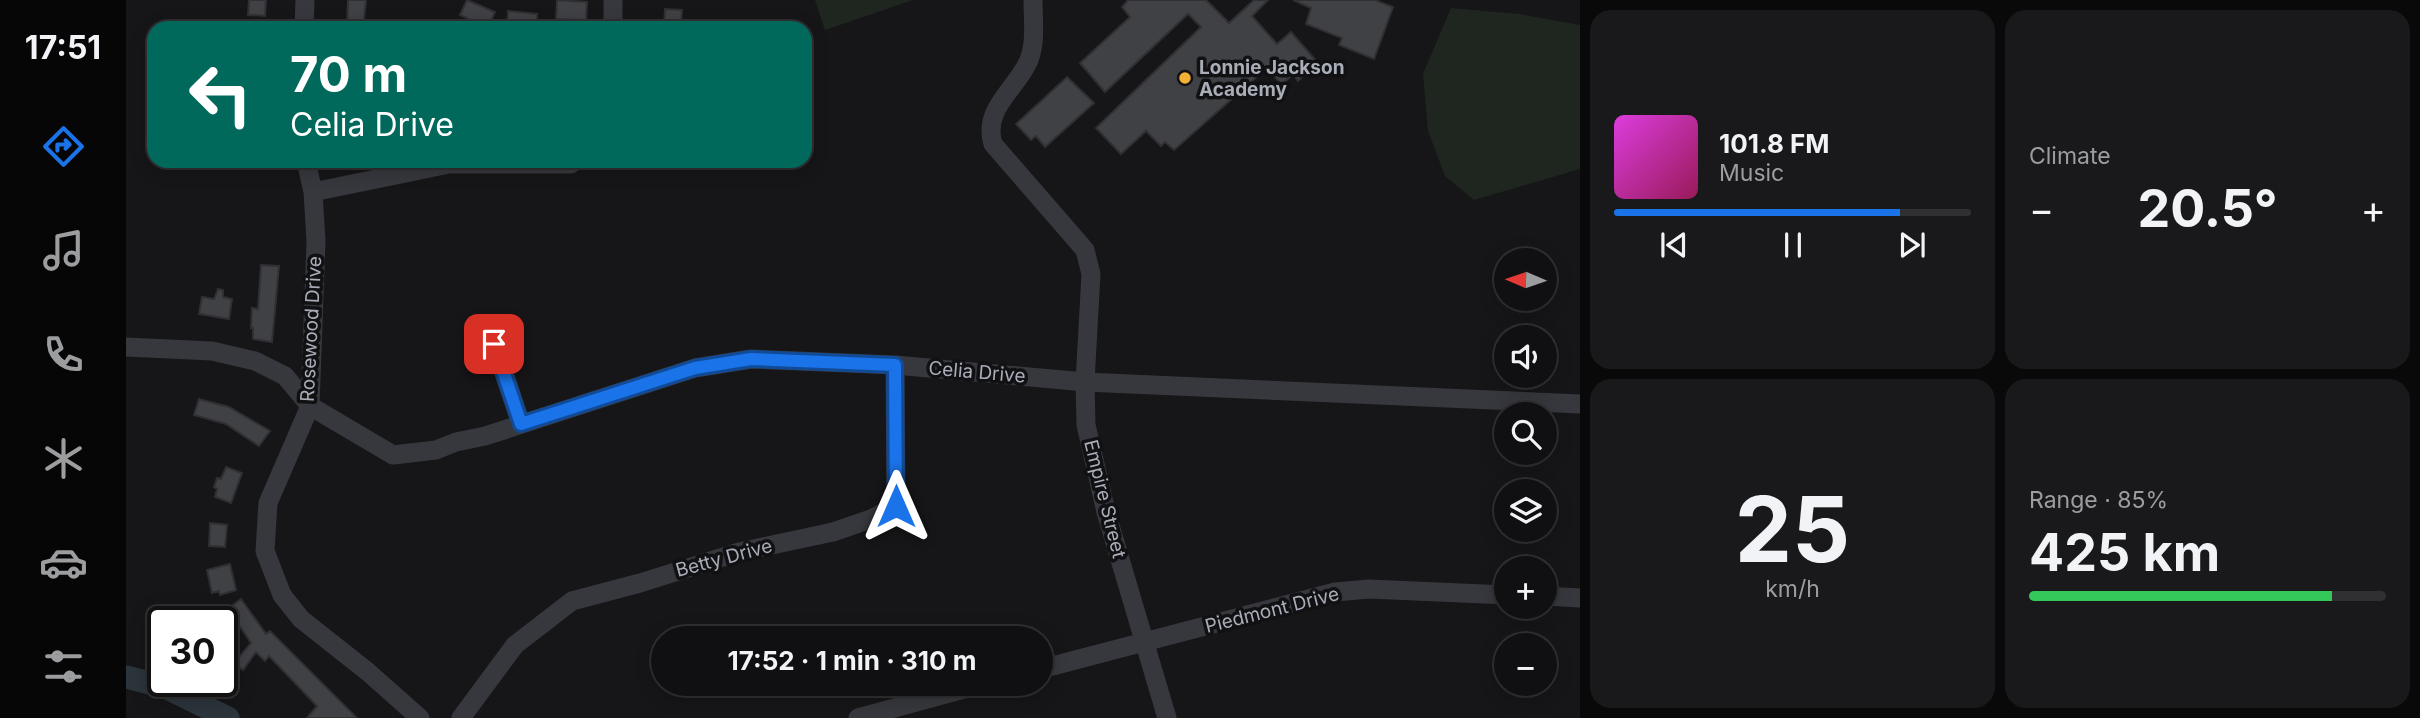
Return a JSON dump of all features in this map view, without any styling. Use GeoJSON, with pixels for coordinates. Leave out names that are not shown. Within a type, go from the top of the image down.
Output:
{"type":"FeatureCollection","features":[{"type":"Feature","properties":{"kind":"street"},"geometry":{"type":"LineString","coordinates":[[304,21],[305,0]]}},
{"type":"Feature","properties":{"kind":"street"},"geometry":{"type":"LineString","coordinates":[[613,0],[613,21]]}},
{"type":"Feature","properties":{"kind":"street","name":"Empire Street"},"geometry":{"type":"LineString","coordinates":[[1033,0],[1033,41],[1027,65],[1005,94],[992,120],[990,132],[993,144],[1085,250],[1091,274],[1085,383],[1086,425],[1100,487],[1167,718]]}},
{"type":"Feature","properties":{"kind":"street","name":"Rosewood Drive"},"geometry":{"type":"LineString","coordinates":[[308,168],[313,192],[316,240],[310,406],[268,502],[265,551],[282,595],[301,620],[368,672],[420,718]]}},
{"type":"Feature","properties":{"kind":"street"},"geometry":{"type":"LineString","coordinates":[[313,192],[430,168]]}},
{"type":"Feature","properties":{"kind":"street"},"geometry":{"type":"LineString","coordinates":[[494,344],[521,424]]}},
{"type":"Feature","properties":{"kind":"street","name":"Celia Drive"},"geometry":{"type":"LineString","coordinates":[[126,347],[212,351],[255,361],[285,376],[310,406],[393,454],[436,450],[695,368],[751,359],[895,365],[1085,383],[1580,404]]}},
{"type":"Feature","properties":{"kind":"street","name":"Betty Drive"},"geometry":{"type":"LineString","coordinates":[[461,718],[515,645],[572,601],[739,552],[833,532],[871,519],[896,506],[895,365]]}},
{"type":"Feature","properties":{"kind":"street","name":"Piedmont Drive"},"geometry":{"type":"LineString","coordinates":[[1053,666],[1335,592],[1369,589],[1494,594]]}},
{"type":"Feature","properties":{"kind":"street"},"geometry":{"type":"LineString","coordinates":[[1557,597],[1580,598]]}},
{"type":"Feature","properties":{"kind":"street"},"geometry":{"type":"LineString","coordinates":[[858,718],[938,696]]}},
{"type":"Feature","properties":{"kind":"shaded area"},"geometry":{"type":"Polygon","coordinates":[[[815,0],[913,0],[825,30],[815,0]]]}},
{"type":"Feature","properties":{"kind":"shaded area"},"geometry":{"type":"Polygon","coordinates":[[[1451,8],[1519,14],[1580,25],[1580,169],[1474,200],[1445,176],[1428,131],[1423,74],[1451,8]]]}},
{"type":"Feature","properties":{"kind":"building"},"geometry":{"type":"Polygon","coordinates":[[[249,0],[266,0],[265,16],[248,15],[249,0]]]}},
{"type":"Feature","properties":{"kind":"building"},"geometry":{"type":"Polygon","coordinates":[[[348,0],[366,0],[364,21],[347,21],[348,0]]]}},
{"type":"Feature","properties":{"kind":"building"},"geometry":{"type":"Polygon","coordinates":[[[467,0],[495,12],[491,21],[473,21],[460,15],[467,0]]]}},
{"type":"Feature","properties":{"kind":"building"},"geometry":{"type":"Polygon","coordinates":[[[557,0],[587,2],[586,20],[556,19],[557,0]]]}},
{"type":"Feature","properties":{"kind":"building","name":"Lonnie Jackson Academy"},"geometry":{"type":"Polygon","coordinates":[[[1128,0],[1206,0],[1229,23],[1254,0],[1268,0],[1252,16],[1277,44],[1291,32],[1318,63],[1298,81],[1293,74],[1282,85],[1267,68],[1174,150],[1165,142],[1161,146],[1146,131],[1121,154],[1096,128],[1201,27],[1188,14],[1105,92],[1080,63],[1130,17],[1122,7],[1128,0]]]}},
{"type":"Feature","properties":{"kind":"building","name":"Lonnie Jackson Academy"},"geometry":{"type":"Polygon","coordinates":[[[1293,0],[1375,0],[1393,7],[1374,59],[1339,45],[1342,38],[1306,24],[1311,8],[1293,0]]]}},
{"type":"Feature","properties":{"kind":"building"},"geometry":{"type":"Polygon","coordinates":[[[665,9],[682,10],[681,21],[664,21],[665,9]]]}},
{"type":"Feature","properties":{"kind":"building"},"geometry":{"type":"Polygon","coordinates":[[[508,11],[537,14],[537,21],[507,21],[508,11]]]}},
{"type":"Feature","properties":{"kind":"building"},"geometry":{"type":"Polygon","coordinates":[[[1067,77],[1094,103],[1045,147],[1036,136],[1031,140],[1016,124],[1067,77]]]}},
{"type":"Feature","properties":{"kind":"building"},"geometry":{"type":"Polygon","coordinates":[[[261,265],[279,266],[272,342],[253,339],[251,328],[252,308],[258,309],[261,265]]]}},
{"type":"Feature","properties":{"kind":"building"},"geometry":{"type":"Polygon","coordinates":[[[218,289],[223,290],[223,297],[232,299],[229,319],[199,314],[202,297],[214,299],[218,289]]]}},
{"type":"Feature","properties":{"kind":"building"},"geometry":{"type":"Polygon","coordinates":[[[199,399],[229,407],[270,431],[259,446],[226,424],[194,415],[199,399]]]}},
{"type":"Feature","properties":{"kind":"building"},"geometry":{"type":"Polygon","coordinates":[[[226,467],[242,473],[231,503],[215,497],[217,478],[221,479],[226,467]]]}},
{"type":"Feature","properties":{"kind":"building"},"geometry":{"type":"Polygon","coordinates":[[[210,523],[227,525],[225,547],[209,546],[210,523]]]}},
{"type":"Feature","properties":{"kind":"building"},"geometry":{"type":"Polygon","coordinates":[[[230,564],[236,590],[220,595],[219,591],[212,593],[207,570],[230,564]]]}},
{"type":"Feature","properties":{"kind":"building"},"geometry":{"type":"Polygon","coordinates":[[[241,599],[266,634],[270,631],[357,718],[307,718],[317,706],[269,656],[265,661],[256,652],[243,670],[238,666],[238,658],[251,643],[238,624],[238,606],[232,606],[241,599]]]}},
{"type":"Feature","properties":{"kind":"waterway"},"geometry":{"type":"LineString","coordinates":[[126,677],[165,687],[228,718]]}},
{"type":"Feature","properties":{"kind":"place","name":"Lonnie Jackson Academy"},"geometry":{"type":"Point","coordinates":[1185,78]}},
{"type":"Feature","properties":{"kind":"route"},"geometry":{"type":"LineString","coordinates":[[494,344],[521,424],[695,368],[751,359],[895,365],[896,506]]}}]}
